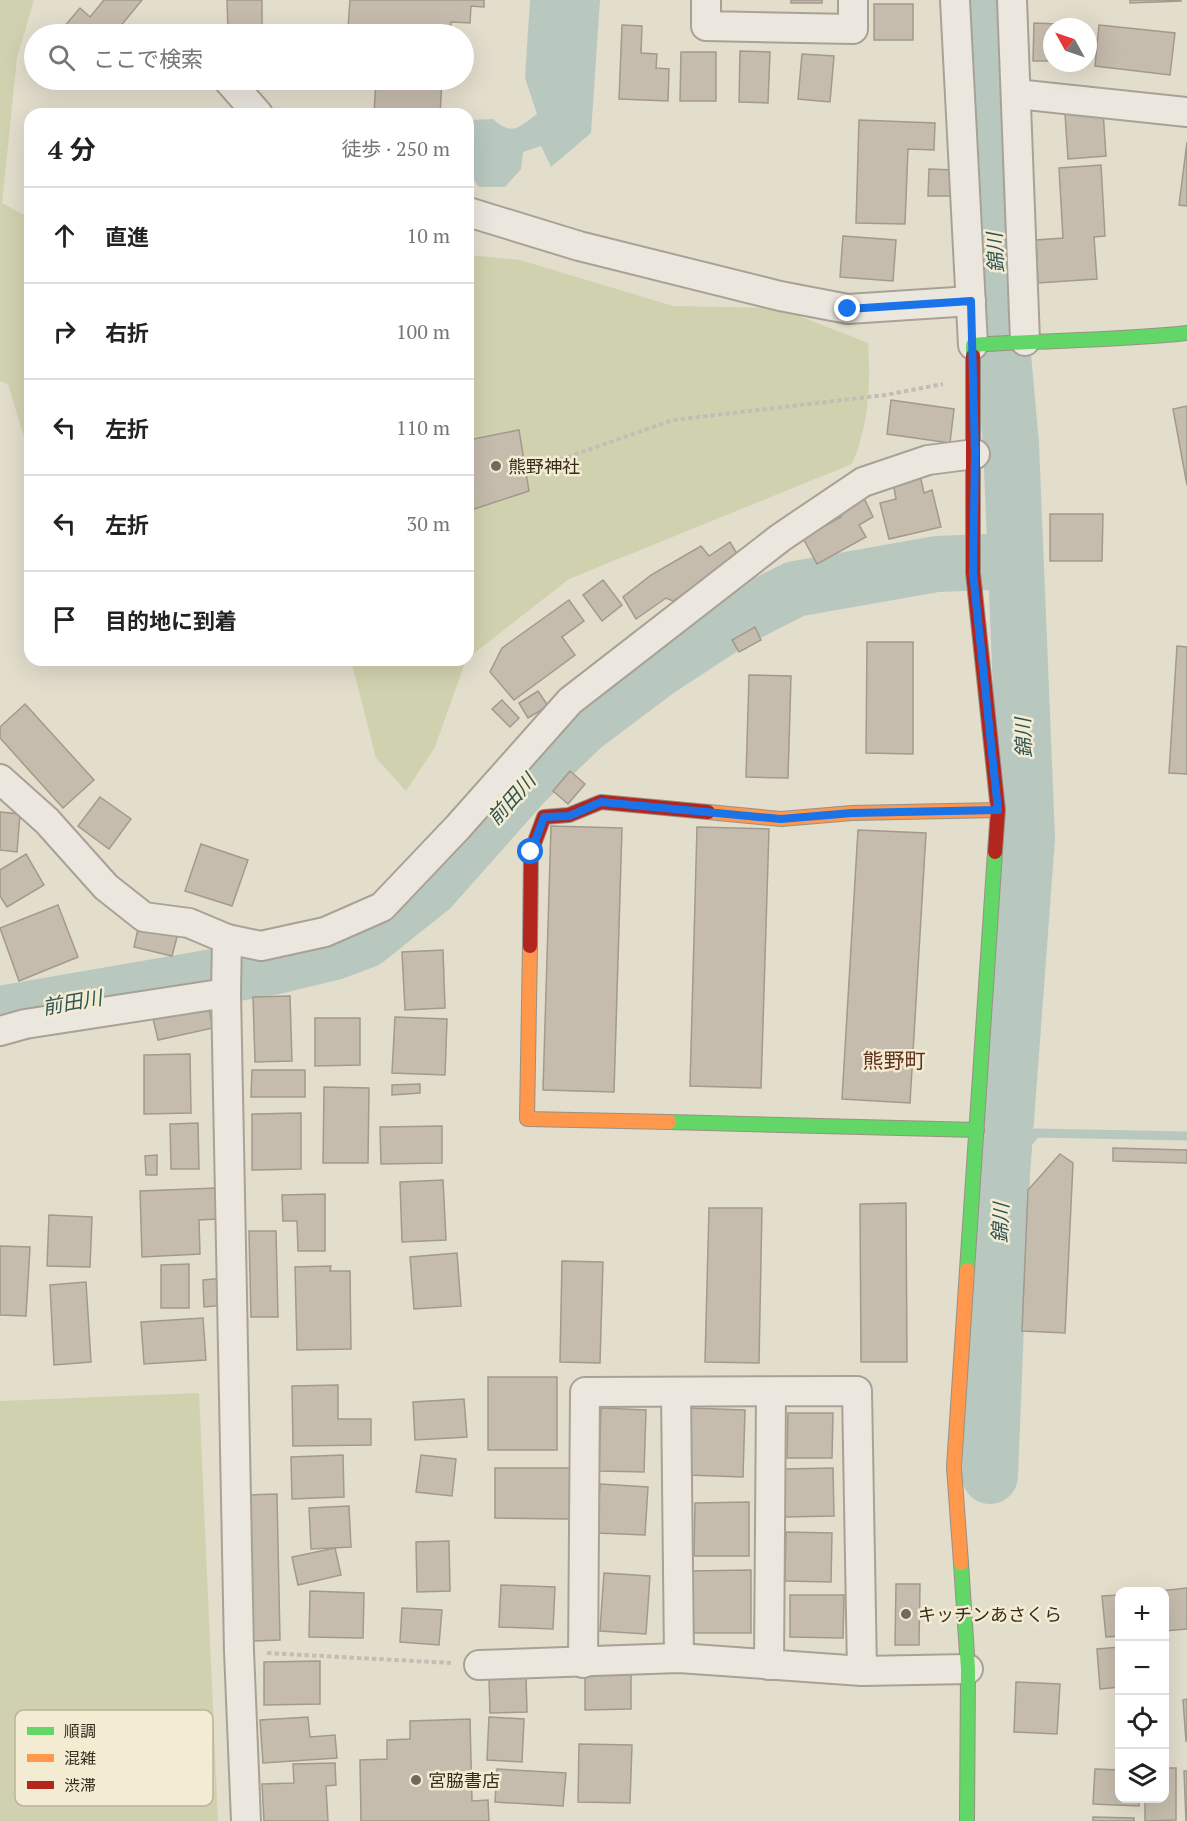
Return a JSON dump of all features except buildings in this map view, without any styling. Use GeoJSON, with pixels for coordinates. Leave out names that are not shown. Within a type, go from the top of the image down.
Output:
{"type":"FeatureCollection","features":[{"type":"Feature","properties":{"kind":"street"},"geometry":{"type":"LineString","coordinates":[[706,0],[706,26],[853,30],[853,0]]}},
{"type":"Feature","properties":{"kind":"street"},"geometry":{"type":"LineString","coordinates":[[956,0],[973,345],[975,454],[973,573],[998,810],[954,1467],[968,1669],[967,1821]]}},
{"type":"Feature","properties":{"kind":"street"},"geometry":{"type":"LineString","coordinates":[[1012,0],[1024,341]]}},
{"type":"Feature","properties":{"kind":"street"},"geometry":{"type":"LineString","coordinates":[[237,90],[253,108]]}},
{"type":"Feature","properties":{"kind":"street"},"geometry":{"type":"LineString","coordinates":[[1016,94],[1187,112]]}},
{"type":"Feature","properties":{"kind":"street"},"geometry":{"type":"LineString","coordinates":[[474,214],[579,246],[780,296],[848,309],[971,301]]}},
{"type":"Feature","properties":{"kind":"street"},"geometry":{"type":"LineString","coordinates":[[973,345],[1024,341],[1123,340],[1187,333]]}},
{"type":"Feature","properties":{"kind":"street"},"geometry":{"type":"LineString","coordinates":[[0,779],[47,821],[106,887],[144,917],[189,923],[227,939],[261,946],[325,932],[382,907],[458,827],[570,701],[780,538],[863,483],[928,460],[975,454]]}},
{"type":"Feature","properties":{"kind":"street"},"geometry":{"type":"LineString","coordinates":[[977,1130],[527,1119],[531,852],[544,817],[569,816],[601,802],[781,819],[852,813],[998,810]]}},
{"type":"Feature","properties":{"kind":"street"},"geometry":{"type":"LineString","coordinates":[[227,939],[226,993],[239,1651],[246,1821]]}},
{"type":"Feature","properties":{"kind":"street"},"geometry":{"type":"LineString","coordinates":[[0,1031],[25,1024],[226,993]]}},
{"type":"Feature","properties":{"kind":"street"},"geometry":{"type":"LineString","coordinates":[[583,1663],[585,1392],[858,1391],[862,1671]]}},
{"type":"Feature","properties":{"kind":"street"},"geometry":{"type":"LineString","coordinates":[[676,1392],[679,1658]]}},
{"type":"Feature","properties":{"kind":"street"},"geometry":{"type":"LineString","coordinates":[[769,1665],[771,1393]]}},
{"type":"Feature","properties":{"kind":"street"},"geometry":{"type":"LineString","coordinates":[[479,1665],[679,1658],[862,1671],[968,1669]]}},
{"type":"Feature","properties":{"kind":"path"},"geometry":{"type":"LineString","coordinates":[[474,490],[673,420],[885,394],[973,379]]}},
{"type":"Feature","properties":{"kind":"path"},"geometry":{"type":"LineString","coordinates":[[239,1651],[479,1665]]}},
{"type":"Feature","properties":{"kind":"green space"},"geometry":{"type":"Polygon","coordinates":[[[0,0],[34,0],[27,24],[24,24],[24,34],[17,58],[2,203],[24,215],[24,437],[8,384],[0,381],[0,0]]]}},
{"type":"Feature","properties":{"kind":"green space"},"geometry":{"type":"Polygon","coordinates":[[[474,256],[520,260],[673,306],[779,308],[868,343],[867,404],[862,434],[852,464],[569,579],[474,653],[474,256]]]}},
{"type":"Feature","properties":{"kind":"green space"},"geometry":{"type":"Polygon","coordinates":[[[353,666],[464,666],[435,747],[406,791],[376,758],[353,666]]]}},
{"type":"Feature","properties":{"kind":"green space"},"geometry":{"type":"Polygon","coordinates":[[[199,1393],[218,1821],[0,1821],[0,1401],[199,1393]]]}},
{"type":"Feature","properties":{"kind":"shaded area"},"geometry":{"type":"Polygon","coordinates":[[[530,0],[600,0],[591,133],[551,167],[541,146],[523,152],[521,169],[505,187],[479,187],[474,180],[474,120],[493,119],[511,129],[520,126],[537,114],[525,78],[530,0]]]}},
{"type":"Feature","properties":{"kind":"waterway","name":"錦川"},"geometry":{"type":"LineString","coordinates":[[981,0],[997,288],[1011,444],[1027,838],[1002,1174],[990,1476]]}},
{"type":"Feature","properties":{"kind":"waterway","name":"前田川"},"geometry":{"type":"LineString","coordinates":[[0,1014],[272,967],[334,952],[366,940],[431,888],[525,782],[582,727],[659,669],[734,620],[795,589],[937,564],[1014,561]]}},
{"type":"Feature","properties":{"kind":"waterway"},"geometry":{"type":"LineString","coordinates":[[1002,1174],[1036,1133],[1187,1136]]}},
{"type":"Feature","properties":{"kind":"traffic: fast"},"geometry":{"type":"LineString","coordinates":[[973,356],[973,345],[1134,338],[1187,333]]}},
{"type":"Feature","properties":{"kind":"traffic: fast"},"geometry":{"type":"LineString","coordinates":[[967,1270],[995,852]]}},
{"type":"Feature","properties":{"kind":"traffic: fast"},"geometry":{"type":"LineString","coordinates":[[669,1122],[977,1130]]}},
{"type":"Feature","properties":{"kind":"traffic: fast"},"geometry":{"type":"LineString","coordinates":[[961,1563],[968,1669],[967,1821]]}},
{"type":"Feature","properties":{"kind":"traffic: slow"},"geometry":{"type":"LineString","coordinates":[[708,812],[781,819],[852,813],[998,810]]}},
{"type":"Feature","properties":{"kind":"traffic: slow"},"geometry":{"type":"LineString","coordinates":[[530,946],[527,1119],[669,1122]]}},
{"type":"Feature","properties":{"kind":"traffic: slow"},"geometry":{"type":"LineString","coordinates":[[961,1563],[954,1467],[967,1270]]}},
{"type":"Feature","properties":{"kind":"traffic: jam"},"geometry":{"type":"LineString","coordinates":[[973,356],[973,573],[998,810],[995,852]]}},
{"type":"Feature","properties":{"kind":"traffic: jam"},"geometry":{"type":"LineString","coordinates":[[530,946],[531,852],[544,817],[569,815],[601,802],[708,812]]}},
{"type":"Feature","properties":{"kind":"place","name":"熊野神社"},"geometry":{"type":"Point","coordinates":[496,466]}},
{"type":"Feature","properties":{"kind":"place","name":"キッチンあさくら"},"geometry":{"type":"Point","coordinates":[906,1614]}},
{"type":"Feature","properties":{"kind":"place","name":"宮脇書店"},"geometry":{"type":"Point","coordinates":[416,1780]}},
{"type":"Feature","properties":{"kind":"district","name":"熊野町"},"geometry":{"type":"Point","coordinates":[894,1060]}},
{"type":"Feature","properties":{"kind":"route"},"geometry":{"type":"LineString","coordinates":[[531,852],[544,817],[569,816],[601,802],[781,819],[852,813],[998,810],[973,573],[975,454],[971,301],[848,309]]}}]}
